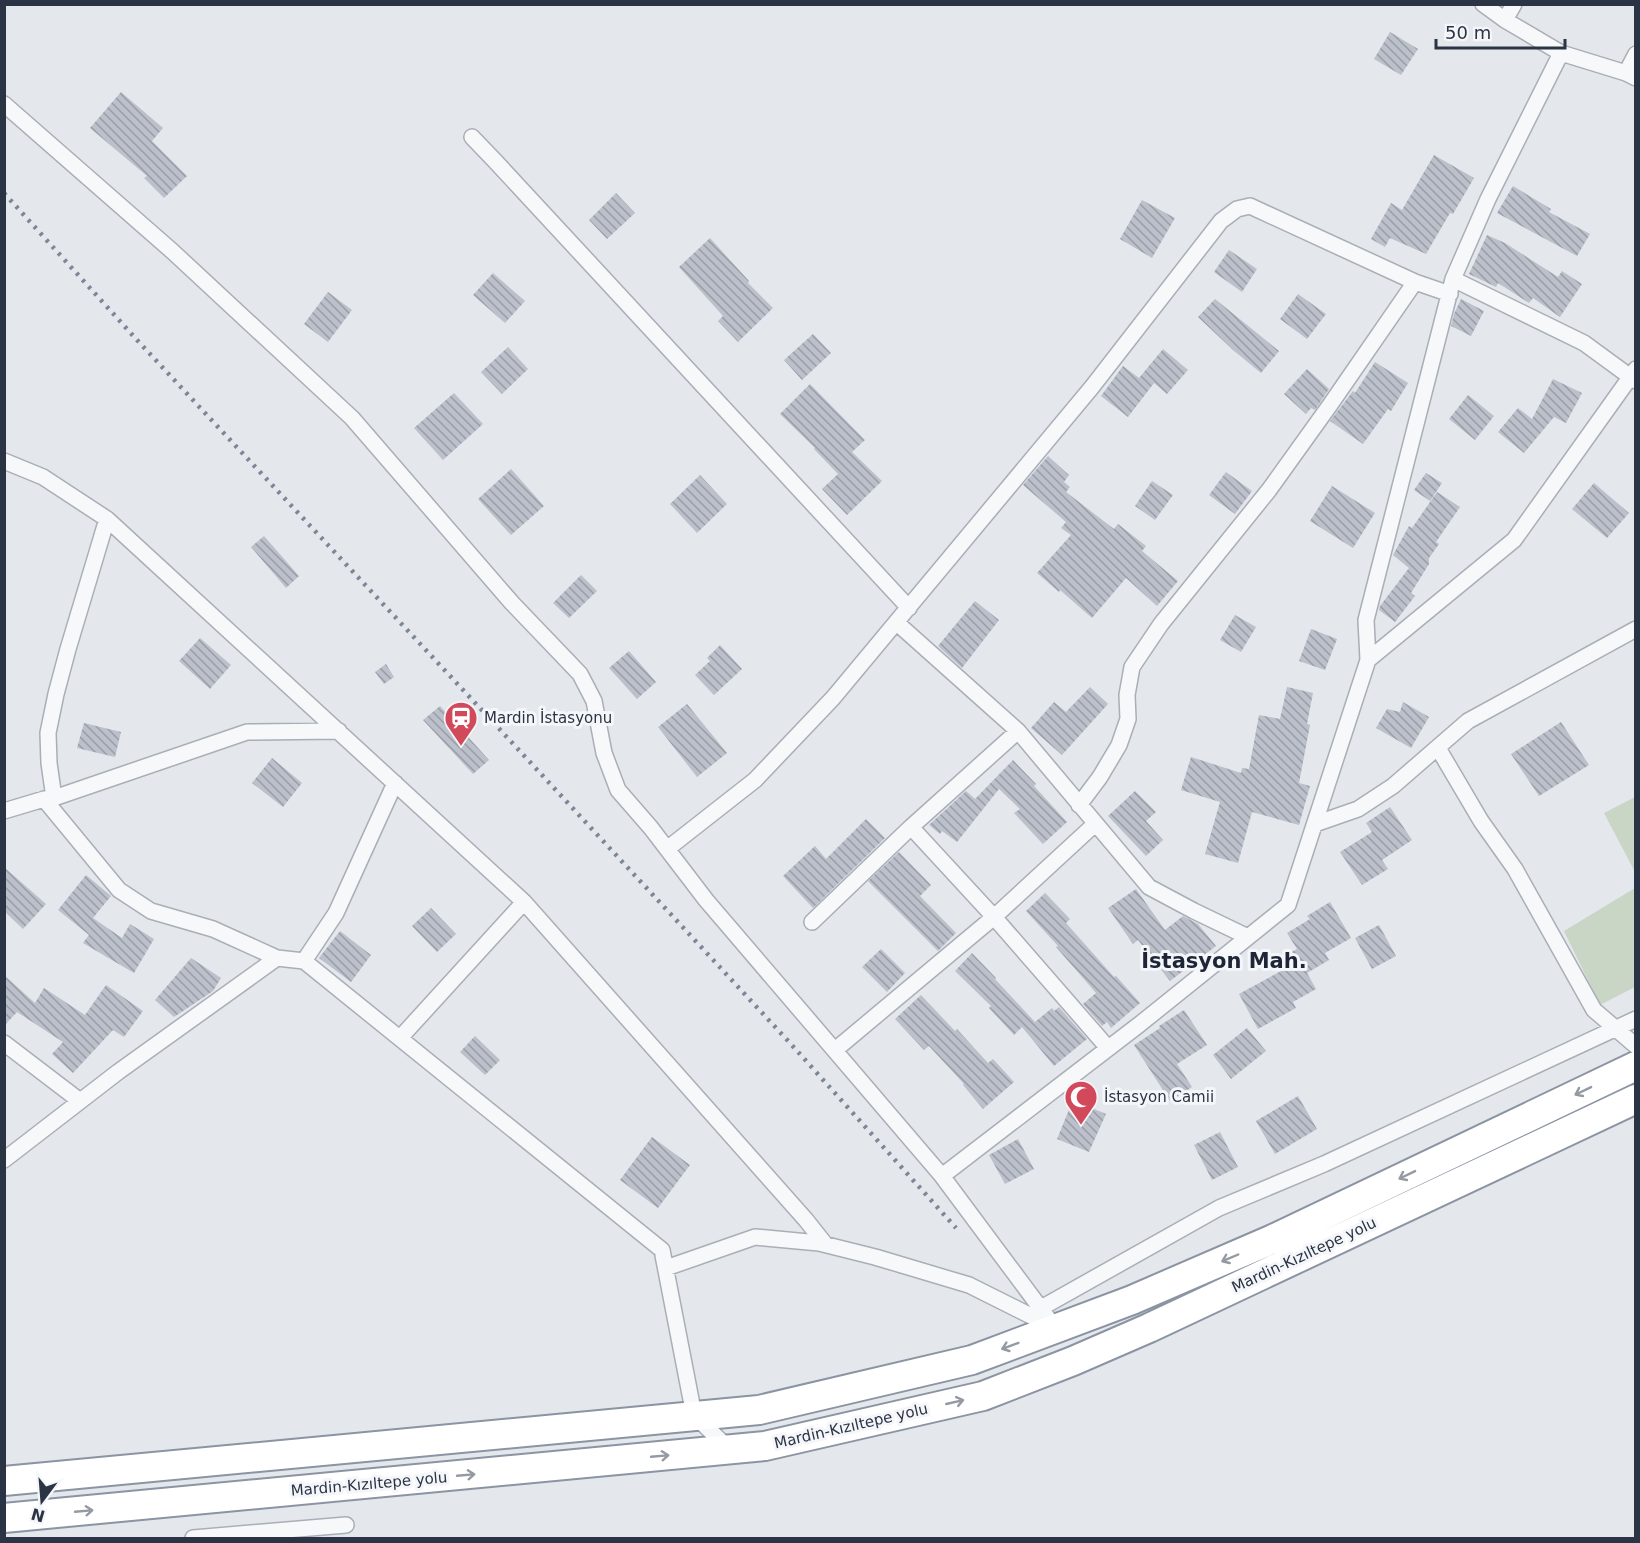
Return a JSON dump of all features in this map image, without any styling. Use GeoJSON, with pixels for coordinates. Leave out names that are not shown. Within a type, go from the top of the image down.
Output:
{"type":"FeatureCollection","features":[{"type":"Feature","properties":{"kind":"highway","name":"Mardin-Kızıltepe yolu"},"geometry":{"type":"LineString","coordinates":[[4,1481],[759,1410],[972,1360],[1048,1318],[1132,1300],[1273,1239],[1635,1066]]}},
{"type":"Feature","properties":{"kind":"highway","name":"Mardin-Kızıltepe yolu"},"geometry":{"type":"LineString","coordinates":[[4,1518],[765,1446],[983,1396],[1149,1328],[1635,1099]]}},
{"type":"Feature","properties":{"kind":"street"},"geometry":{"type":"LineString","coordinates":[[1483,4],[1505,20],[1562,52],[1631,75],[1635,54]]}},
{"type":"Feature","properties":{"kind":"street"},"geometry":{"type":"LineString","coordinates":[[1505,20],[1514,4]]}},
{"type":"Feature","properties":{"kind":"street"},"geometry":{"type":"LineString","coordinates":[[942,1176],[1288,905],[1368,660],[1366,620],[1451,287],[1488,199],[1562,52]]}},
{"type":"Feature","properties":{"kind":"street"},"geometry":{"type":"LineString","coordinates":[[4,104],[172,251],[352,418],[512,603],[580,674],[594,701],[604,753],[618,790],[651,828],[706,900],[942,1176],[1048,1318]]}},
{"type":"Feature","properties":{"kind":"street"},"geometry":{"type":"LineString","coordinates":[[472,137],[909,608]]}},
{"type":"Feature","properties":{"kind":"street"},"geometry":{"type":"LineString","coordinates":[[667,849],[755,780],[833,698],[1092,387],[1221,221],[1237,209],[1250,206],[1415,282],[1451,287],[1584,343],[1633,376],[1514,540],[1368,660]]}},
{"type":"Feature","properties":{"kind":"street"},"geometry":{"type":"LineString","coordinates":[[1079,806],[1119,745],[1128,719],[1127,695],[1132,668],[1161,624],[1269,490],[1415,282]]}},
{"type":"Feature","properties":{"kind":"street"},"geometry":{"type":"LineString","coordinates":[[4,461],[43,477],[107,519],[524,902],[825,1244]]}},
{"type":"Feature","properties":{"kind":"street"},"geometry":{"type":"LineString","coordinates":[[107,519],[68,649],[48,733],[49,799],[119,890],[151,911],[213,930],[277,958],[304,961],[663,1250],[694,1415],[730,1450]]}},
{"type":"Feature","properties":{"kind":"street"},"geometry":{"type":"LineString","coordinates":[[897,623],[1018,731],[1149,887],[1248,937]]}},
{"type":"Feature","properties":{"kind":"street"},"geometry":{"type":"LineString","coordinates":[[1315,824],[1358,809],[1393,786],[1468,721],[1635,628]]}},
{"type":"Feature","properties":{"kind":"street"},"geometry":{"type":"LineString","coordinates":[[4,811],[49,799],[247,732],[339,730]]}},
{"type":"Feature","properties":{"kind":"street"},"geometry":{"type":"LineString","coordinates":[[812,922],[910,827],[1018,731]]}},
{"type":"Feature","properties":{"kind":"street"},"geometry":{"type":"LineString","coordinates":[[1438,748],[1482,821],[1515,869],[1594,1010],[1635,1046]]}},
{"type":"Feature","properties":{"kind":"street"},"geometry":{"type":"LineString","coordinates":[[304,961],[336,913],[395,783]]}},
{"type":"Feature","properties":{"kind":"street"},"geometry":{"type":"LineString","coordinates":[[835,1050],[994,917],[1095,824]]}},
{"type":"Feature","properties":{"kind":"street"},"geometry":{"type":"LineString","coordinates":[[910,827],[994,917],[1108,1048]]}},
{"type":"Feature","properties":{"kind":"street"},"geometry":{"type":"LineString","coordinates":[[400,1038],[524,902]]}},
{"type":"Feature","properties":{"kind":"street"},"geometry":{"type":"LineString","coordinates":[[4,1160],[80,1101],[277,958]]}},
{"type":"Feature","properties":{"kind":"street"},"geometry":{"type":"LineString","coordinates":[[1048,1318],[1219,1208],[1324,1164],[1635,1018]]}},
{"type":"Feature","properties":{"kind":"street"},"geometry":{"type":"LineString","coordinates":[[4,1043],[80,1101]]}},
{"type":"Feature","properties":{"kind":"street"},"geometry":{"type":"LineString","coordinates":[[666,1268],[755,1237],[825,1244],[969,1285],[1048,1318]]}},
{"type":"Feature","properties":{"kind":"street"},"geometry":{"type":"LineString","coordinates":[[193,1539],[346,1526]]}},
{"type":"Feature","properties":{"kind":"green space"},"geometry":{"type":"Polygon","coordinates":[[[1635,797],[1635,872],[1604,813],[1635,797]]]}},
{"type":"Feature","properties":{"kind":"green space"},"geometry":{"type":"Polygon","coordinates":[[[1635,888],[1635,987],[1600,1005],[1564,931],[1635,888]]]}},
{"type":"Feature","properties":{"kind":"building"},"geometry":{"type":"Polygon","coordinates":[[[1390,32],[1418,49],[1401,75],[1374,59],[1390,32]]]}},
{"type":"Feature","properties":{"kind":"building"},"geometry":{"type":"Polygon","coordinates":[[[121,92],[163,128],[152,141],[187,176],[164,198],[144,178],[147,176],[90,128],[121,92]]]}},
{"type":"Feature","properties":{"kind":"building"},"geometry":{"type":"Polygon","coordinates":[[[1434,155],[1474,178],[1426,254],[1390,238],[1385,247],[1371,239],[1391,203],[1402,210],[1434,155]]]}},
{"type":"Feature","properties":{"kind":"building"},"geometry":{"type":"Polygon","coordinates":[[[1513,186],[1551,209],[1549,212],[1590,234],[1577,256],[1497,213],[1513,186]]]}},
{"type":"Feature","properties":{"kind":"building"},"geometry":{"type":"Polygon","coordinates":[[[616,193],[635,213],[607,239],[589,220],[616,193]]]}},
{"type":"Feature","properties":{"kind":"building"},"geometry":{"type":"Polygon","coordinates":[[[1142,200],[1175,218],[1152,258],[1120,239],[1142,200]]]}},
{"type":"Feature","properties":{"kind":"building"},"geometry":{"type":"Polygon","coordinates":[[[1487,235],[1505,243],[1558,277],[1562,271],[1582,284],[1560,317],[1533,298],[1529,303],[1498,283],[1496,287],[1469,274],[1487,235]]]}},
{"type":"Feature","properties":{"kind":"building"},"geometry":{"type":"Polygon","coordinates":[[[710,238],[749,281],[748,283],[773,308],[738,342],[718,321],[723,316],[679,267],[710,238]]]}},
{"type":"Feature","properties":{"kind":"building"},"geometry":{"type":"Polygon","coordinates":[[[1229,250],[1257,269],[1242,292],[1214,272],[1229,250]]]}},
{"type":"Feature","properties":{"kind":"building"},"geometry":{"type":"Polygon","coordinates":[[[493,273],[525,301],[505,323],[473,295],[493,273]]]}},
{"type":"Feature","properties":{"kind":"building"},"geometry":{"type":"Polygon","coordinates":[[[328,292],[352,310],[328,342],[304,324],[328,292]]]}},
{"type":"Feature","properties":{"kind":"building"},"geometry":{"type":"Polygon","coordinates":[[[1298,294],[1326,314],[1307,339],[1280,319],[1298,294]]]}},
{"type":"Feature","properties":{"kind":"building"},"geometry":{"type":"Polygon","coordinates":[[[1215,299],[1279,351],[1261,373],[1198,317],[1215,299]]]}},
{"type":"Feature","properties":{"kind":"building"},"geometry":{"type":"Polygon","coordinates":[[[1461,299],[1484,311],[1471,336],[1451,326],[1461,299]]]}},
{"type":"Feature","properties":{"kind":"building"},"geometry":{"type":"Polygon","coordinates":[[[813,334],[831,353],[802,380],[784,360],[813,334]]]}},
{"type":"Feature","properties":{"kind":"building"},"geometry":{"type":"Polygon","coordinates":[[[508,347],[528,369],[502,394],[481,372],[508,347]]]}},
{"type":"Feature","properties":{"kind":"building"},"geometry":{"type":"Polygon","coordinates":[[[1163,349],[1188,370],[1167,394],[1154,383],[1128,417],[1101,396],[1123,366],[1139,378],[1163,349]]]}},
{"type":"Feature","properties":{"kind":"building"},"geometry":{"type":"Polygon","coordinates":[[[1375,362],[1408,383],[1391,411],[1388,409],[1363,444],[1330,421],[1353,391],[1355,393],[1375,362]]]}},
{"type":"Feature","properties":{"kind":"building"},"geometry":{"type":"Polygon","coordinates":[[[1307,369],[1329,389],[1315,410],[1311,408],[1306,414],[1284,394],[1307,369]]]}},
{"type":"Feature","properties":{"kind":"building"},"geometry":{"type":"Polygon","coordinates":[[[1553,379],[1582,393],[1566,423],[1554,417],[1524,453],[1498,432],[1518,408],[1532,419],[1553,379]]]}},
{"type":"Feature","properties":{"kind":"building"},"geometry":{"type":"Polygon","coordinates":[[[810,384],[865,440],[852,452],[882,481],[847,515],[822,489],[838,474],[780,414],[810,384]]]}},
{"type":"Feature","properties":{"kind":"building"},"geometry":{"type":"Polygon","coordinates":[[[454,393],[483,424],[443,460],[414,428],[454,393]]]}},
{"type":"Feature","properties":{"kind":"building"},"geometry":{"type":"Polygon","coordinates":[[[1468,395],[1494,416],[1475,440],[1449,419],[1468,395]]]}},
{"type":"Feature","properties":{"kind":"building"},"geometry":{"type":"Polygon","coordinates":[[[1048,456],[1069,475],[1064,482],[1070,487],[1066,492],[1114,529],[1118,524],[1146,546],[1142,551],[1178,581],[1157,606],[1126,578],[1092,618],[1037,573],[1071,535],[1061,528],[1066,522],[1023,485],[1048,456]]]}},
{"type":"Feature","properties":{"kind":"building"},"geometry":{"type":"Polygon","coordinates":[[[511,469],[544,506],[511,535],[478,499],[511,469]]]}},
{"type":"Feature","properties":{"kind":"building"},"geometry":{"type":"Polygon","coordinates":[[[1226,472],[1252,491],[1235,514],[1209,495],[1226,472]]]}},
{"type":"Feature","properties":{"kind":"building"},"geometry":{"type":"Polygon","coordinates":[[[1426,473],[1442,483],[1430,501],[1414,490],[1426,473]]]}},
{"type":"Feature","properties":{"kind":"building"},"geometry":{"type":"Polygon","coordinates":[[[700,475],[727,504],[697,533],[670,504],[700,475]]]}},
{"type":"Feature","properties":{"kind":"building"},"geometry":{"type":"Polygon","coordinates":[[[1152,481],[1173,495],[1155,520],[1135,506],[1152,481]]]}},
{"type":"Feature","properties":{"kind":"building"},"geometry":{"type":"Polygon","coordinates":[[[1594,483],[1629,513],[1607,538],[1572,509],[1594,483]]]}},
{"type":"Feature","properties":{"kind":"building"},"geometry":{"type":"Polygon","coordinates":[[[1332,486],[1375,513],[1353,548],[1310,521],[1332,486]]]}},
{"type":"Feature","properties":{"kind":"building"},"geometry":{"type":"Polygon","coordinates":[[[1437,492],[1460,507],[1436,542],[1439,544],[1411,593],[1415,596],[1395,622],[1379,610],[1409,568],[1393,555],[1409,526],[1412,528],[1437,492]]]}},
{"type":"Feature","properties":{"kind":"building"},"geometry":{"type":"Polygon","coordinates":[[[264,536],[299,576],[286,588],[251,547],[264,536]]]}},
{"type":"Feature","properties":{"kind":"building"},"geometry":{"type":"Polygon","coordinates":[[[581,575],[597,591],[569,618],[553,603],[581,575]]]}},
{"type":"Feature","properties":{"kind":"building"},"geometry":{"type":"Polygon","coordinates":[[[975,601],[999,620],[962,668],[938,646],[975,601]]]}},
{"type":"Feature","properties":{"kind":"building"},"geometry":{"type":"Polygon","coordinates":[[[1235,615],[1256,627],[1241,652],[1220,640],[1235,615]]]}},
{"type":"Feature","properties":{"kind":"building"},"geometry":{"type":"Polygon","coordinates":[[[1311,629],[1337,639],[1325,670],[1299,661],[1311,629]]]}},
{"type":"Feature","properties":{"kind":"building"},"geometry":{"type":"Polygon","coordinates":[[[200,638],[231,665],[210,689],[179,661],[200,638]]]}},
{"type":"Feature","properties":{"kind":"building"},"geometry":{"type":"Polygon","coordinates":[[[720,645],[742,669],[714,695],[695,675],[710,661],[707,658],[720,645]]]}},
{"type":"Feature","properties":{"kind":"building"},"geometry":{"type":"Polygon","coordinates":[[[629,651],[656,682],[637,699],[609,668],[629,651]]]}},
{"type":"Feature","properties":{"kind":"building"},"geometry":{"type":"Polygon","coordinates":[[[386,664],[394,677],[384,684],[375,672],[386,664]]]}},
{"type":"Feature","properties":{"kind":"building"},"geometry":{"type":"Polygon","coordinates":[[[1090,687],[1108,704],[1062,755],[1031,728],[1054,702],[1066,712],[1090,687]]]}},
{"type":"Feature","properties":{"kind":"building"},"geometry":{"type":"Polygon","coordinates":[[[1287,687],[1313,693],[1307,724],[1310,725],[1299,783],[1310,786],[1299,825],[1252,812],[1238,863],[1205,854],[1220,802],[1181,790],[1191,757],[1241,773],[1242,768],[1249,769],[1259,715],[1280,719],[1287,687]]]}},
{"type":"Feature","properties":{"kind":"building"},"geometry":{"type":"Polygon","coordinates":[[[1403,702],[1429,717],[1411,748],[1376,728],[1387,709],[1400,712],[1403,702]]]}},
{"type":"Feature","properties":{"kind":"building"},"geometry":{"type":"Polygon","coordinates":[[[687,704],[727,753],[697,777],[658,727],[687,704]]]}},
{"type":"Feature","properties":{"kind":"building"},"geometry":{"type":"Polygon","coordinates":[[[440,706],[489,760],[473,774],[423,720],[440,706]]]}},
{"type":"Feature","properties":{"kind":"building"},"geometry":{"type":"Polygon","coordinates":[[[1561,722],[1589,765],[1539,796],[1511,754],[1561,722]]]}},
{"type":"Feature","properties":{"kind":"building"},"geometry":{"type":"Polygon","coordinates":[[[84,723],[121,732],[115,757],[77,748],[84,723]]]}},
{"type":"Feature","properties":{"kind":"building"},"geometry":{"type":"Polygon","coordinates":[[[272,758],[302,783],[283,807],[252,783],[272,758]]]}},
{"type":"Feature","properties":{"kind":"building"},"geometry":{"type":"Polygon","coordinates":[[[1013,760],[1067,822],[1043,844],[1014,813],[1020,809],[999,789],[957,842],[942,831],[940,834],[929,825],[966,791],[975,799],[1013,760]]]}},
{"type":"Feature","properties":{"kind":"building"},"geometry":{"type":"Polygon","coordinates":[[[1135,791],[1156,812],[1146,821],[1163,840],[1146,856],[1108,816],[1135,791]]]}},
{"type":"Feature","properties":{"kind":"building"},"geometry":{"type":"Polygon","coordinates":[[[1390,807],[1412,840],[1382,860],[1388,869],[1362,885],[1340,852],[1372,832],[1366,823],[1390,807]]]}},
{"type":"Feature","properties":{"kind":"building"},"geometry":{"type":"Polygon","coordinates":[[[866,819],[885,838],[813,908],[783,876],[815,846],[826,859],[866,819]]]}},
{"type":"Feature","properties":{"kind":"building"},"geometry":{"type":"Polygon","coordinates":[[[899,852],[931,885],[920,896],[956,933],[938,951],[868,881],[899,852]]]}},
{"type":"Feature","properties":{"kind":"building"},"geometry":{"type":"Polygon","coordinates":[[[4,867],[46,904],[23,929],[4,911],[4,867]]]}},
{"type":"Feature","properties":{"kind":"building"},"geometry":{"type":"Polygon","coordinates":[[[86,875],[111,896],[93,918],[122,938],[130,924],[154,939],[134,973],[83,943],[89,935],[58,910],[86,875]]]}},
{"type":"Feature","properties":{"kind":"building"},"geometry":{"type":"Polygon","coordinates":[[[1136,889],[1165,930],[1183,916],[1198,924],[1216,946],[1170,981],[1138,940],[1133,944],[1108,908],[1136,889]]]}},
{"type":"Feature","properties":{"kind":"building"},"geometry":{"type":"Polygon","coordinates":[[[1045,893],[1070,919],[1066,923],[1140,1003],[1111,1028],[1107,1022],[1102,1026],[1083,1004],[1096,993],[1026,911],[1045,893]]]}},
{"type":"Feature","properties":{"kind":"building"},"geometry":{"type":"Polygon","coordinates":[[[1330,902],[1351,938],[1325,953],[1329,960],[1307,973],[1316,989],[1293,1002],[1296,1008],[1258,1029],[1239,994],[1281,971],[1275,961],[1297,949],[1287,933],[1310,919],[1307,916],[1330,902]]]}},
{"type":"Feature","properties":{"kind":"building"},"geometry":{"type":"Polygon","coordinates":[[[431,908],[456,934],[437,952],[412,926],[431,908]]]}},
{"type":"Feature","properties":{"kind":"building"},"geometry":{"type":"Polygon","coordinates":[[[1379,925],[1396,956],[1372,969],[1355,938],[1379,925]]]}},
{"type":"Feature","properties":{"kind":"building"},"geometry":{"type":"Polygon","coordinates":[[[340,931],[371,955],[351,982],[319,958],[340,931]]]}},
{"type":"Feature","properties":{"kind":"building"},"geometry":{"type":"Polygon","coordinates":[[[881,949],[905,973],[887,992],[862,967],[881,949]]]}},
{"type":"Feature","properties":{"kind":"building"},"geometry":{"type":"Polygon","coordinates":[[[972,953],[1035,1022],[1052,1008],[1054,1011],[1059,1007],[1087,1039],[1054,1066],[1022,1027],[1014,1035],[989,1008],[991,1006],[955,971],[972,953]]]}},
{"type":"Feature","properties":{"kind":"building"},"geometry":{"type":"Polygon","coordinates":[[[191,958],[221,978],[213,991],[174,1017],[155,1000],[191,958]]]}},
{"type":"Feature","properties":{"kind":"building"},"geometry":{"type":"Polygon","coordinates":[[[4,975],[35,1003],[44,988],[85,1015],[106,985],[143,1011],[124,1037],[113,1030],[73,1073],[52,1054],[63,1042],[17,1012],[4,1026],[4,975]]]}},
{"type":"Feature","properties":{"kind":"building"},"geometry":{"type":"Polygon","coordinates":[[[921,995],[988,1063],[993,1059],[1014,1082],[983,1109],[964,1084],[929,1046],[924,1050],[895,1019],[921,995]]]}},
{"type":"Feature","properties":{"kind":"building"},"geometry":{"type":"Polygon","coordinates":[[[1184,1010],[1207,1045],[1177,1064],[1192,1087],[1170,1101],[1134,1045],[1184,1010]]]}},
{"type":"Feature","properties":{"kind":"building"},"geometry":{"type":"Polygon","coordinates":[[[1247,1028],[1266,1051],[1231,1079],[1213,1055],[1247,1028]]]}},
{"type":"Feature","properties":{"kind":"building"},"geometry":{"type":"Polygon","coordinates":[[[475,1036],[500,1060],[485,1075],[460,1052],[475,1036]]]}},
{"type":"Feature","properties":{"kind":"building"},"geometry":{"type":"Polygon","coordinates":[[[1298,1096],[1317,1129],[1275,1154],[1256,1121],[1298,1096]]]}},
{"type":"Feature","properties":{"kind":"building","name":"İstasyon Camii"},"geometry":{"type":"Polygon","coordinates":[[[1073,1100],[1106,1114],[1089,1152],[1057,1139],[1073,1100]]]}},
{"type":"Feature","properties":{"kind":"building"},"geometry":{"type":"Polygon","coordinates":[[[1220,1132],[1238,1167],[1212,1180],[1194,1145],[1220,1132]]]}},
{"type":"Feature","properties":{"kind":"building"},"geometry":{"type":"Polygon","coordinates":[[[652,1137],[690,1165],[658,1208],[620,1180],[652,1137]]]}},
{"type":"Feature","properties":{"kind":"building"},"geometry":{"type":"Polygon","coordinates":[[[1018,1139],[1034,1169],[1005,1184],[989,1155],[1018,1139]]]}},
{"type":"Feature","properties":{"kind":"railway"},"geometry":{"type":"LineString","coordinates":[[4,193],[137,340],[790,1043],[956,1228]]}},
{"type":"Feature","properties":{"kind":"place","name":"Mardin İstasyonu"},"geometry":{"type":"Point","coordinates":[461,747]}},
{"type":"Feature","properties":{"kind":"place","name":"İstasyon Camii"},"geometry":{"type":"Point","coordinates":[1081,1126]}},
{"type":"Feature","properties":{"kind":"district","name":"İstasyon Mah."},"geometry":{"type":"Point","coordinates":[1224,961]}}]}
